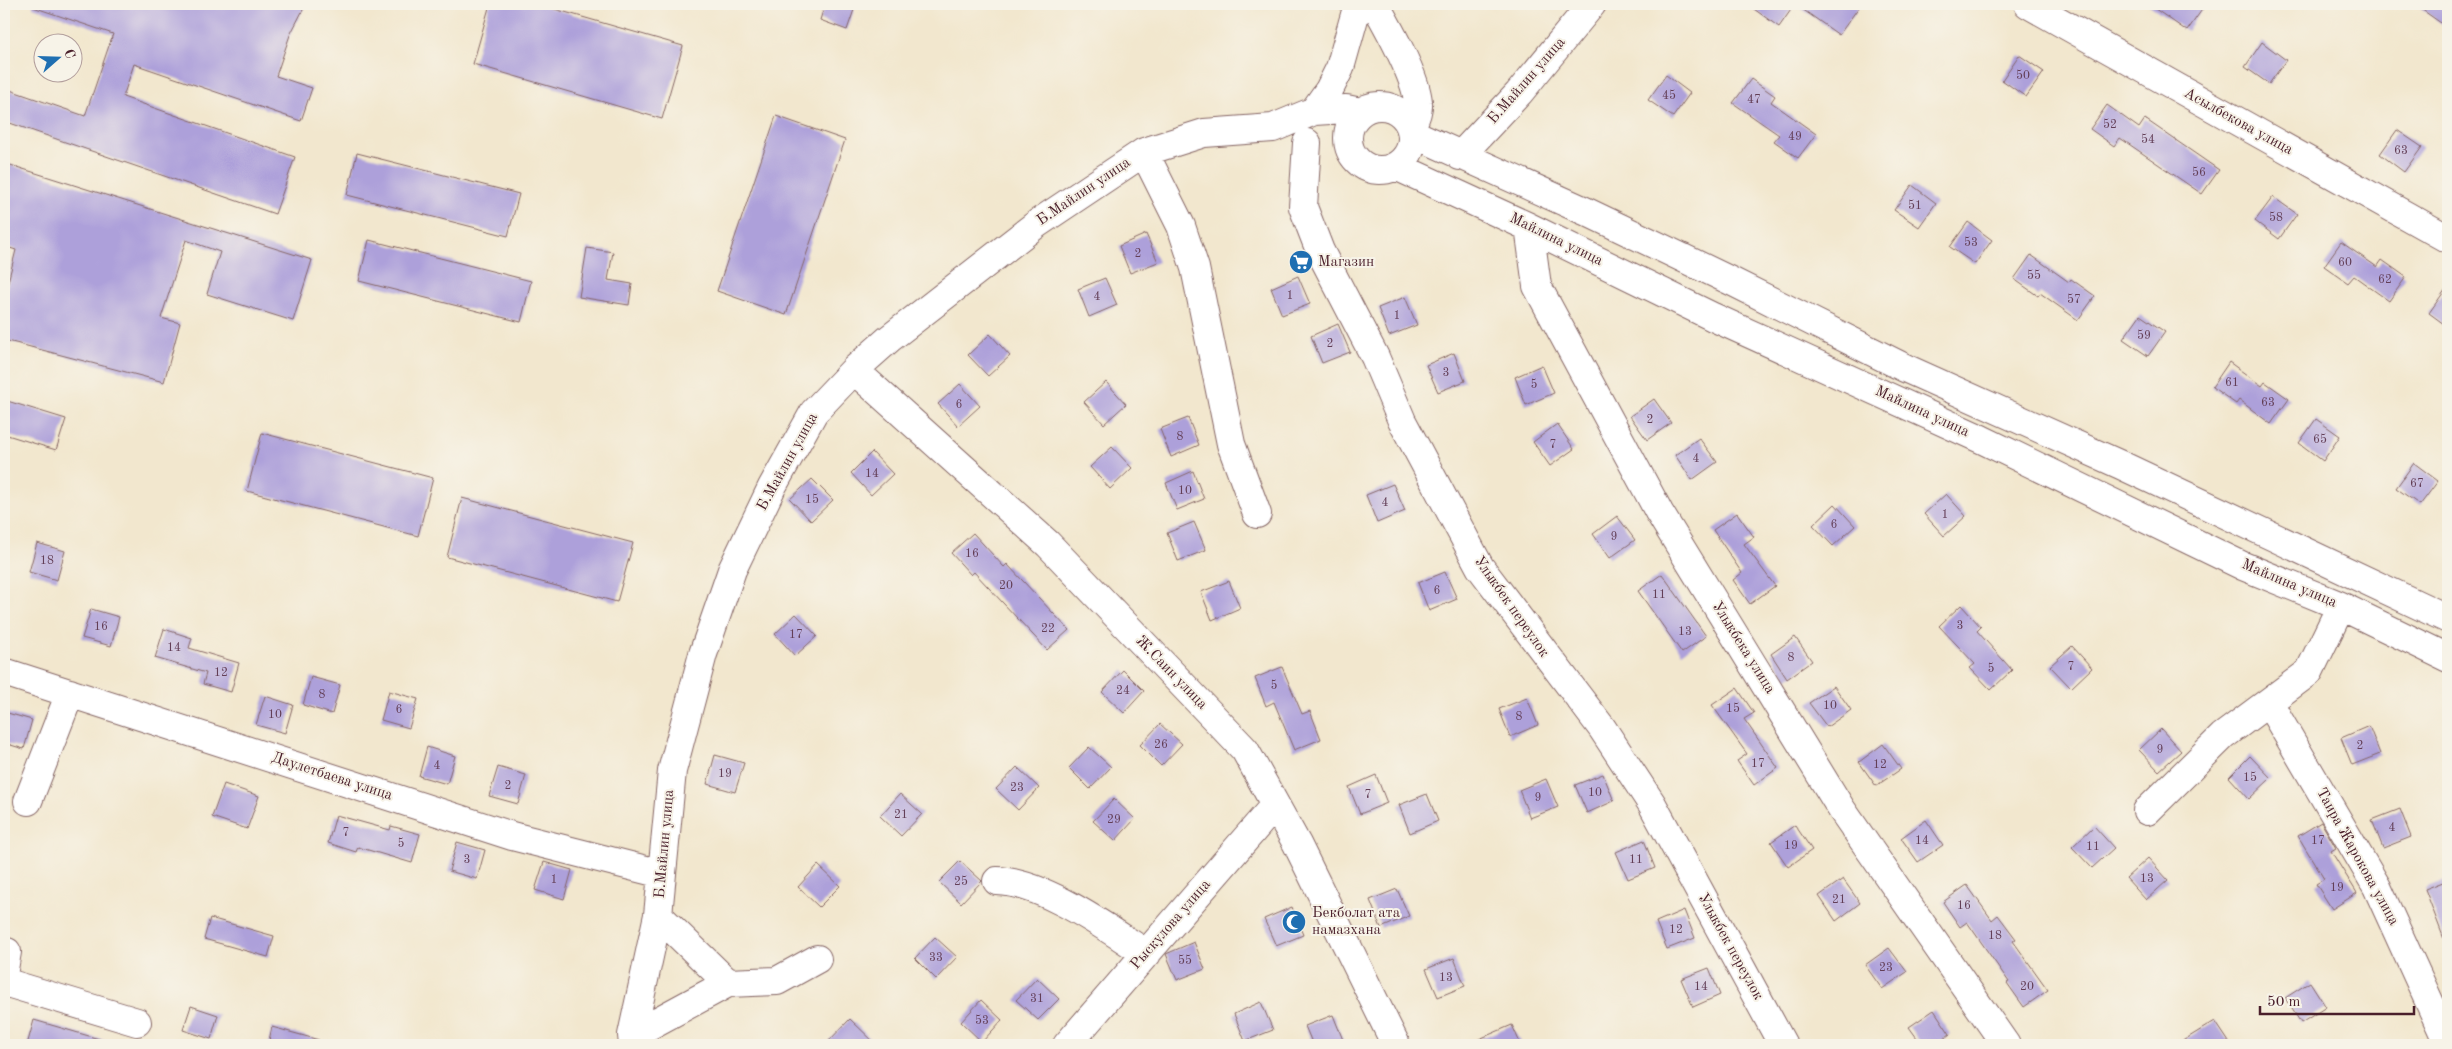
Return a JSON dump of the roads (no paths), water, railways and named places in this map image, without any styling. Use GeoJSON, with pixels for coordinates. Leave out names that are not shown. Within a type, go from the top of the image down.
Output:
{"type":"FeatureCollection","features":[{"type":"Feature","properties":{"kind":"street"},"geometry":{"type":"LineString","coordinates":[[1314,111],[1329,90],[1340,68],[1358,4]]}},
{"type":"Feature","properties":{"kind":"street"},"geometry":{"type":"LineString","coordinates":[[1375,4],[1395,40],[1418,101],[1412,131],[1412,145],[1406,157],[1396,166],[1383,170],[1370,169],[1358,162],[1351,151],[1348,137],[1351,123],[1361,112],[1372,107],[1385,106],[1397,110],[1406,119],[1412,131],[1460,156],[1585,211],[1905,368],[2121,465],[2448,619]]}},
{"type":"Feature","properties":{"kind":"street","name":"Б.Майлин улица"},"geometry":{"type":"LineString","coordinates":[[1460,156],[1519,94],[1592,4]]}},
{"type":"Feature","properties":{"kind":"street","name":"Асылбекова улица"},"geometry":{"type":"LineString","coordinates":[[2028,4],[2448,239]]}},
{"type":"Feature","properties":{"kind":"street","name":"Б.Майлин улица"},"geometry":{"type":"LineString","coordinates":[[633,1040],[658,915],[672,771],[704,654],[732,570],[772,487],[814,412],[854,370],[889,339],[1038,223],[1144,152],[1204,133],[1273,128],[1314,111],[1346,109],[1361,112]]}},
{"type":"Feature","properties":{"kind":"street","name":"Б.Майлин улица"},"geometry":{"type":"LineString","coordinates":[[1273,128],[1307,143],[1351,151]]}},
{"type":"Feature","properties":{"kind":"street","name":"Улыкбек переулок"},"geometry":{"type":"LineString","coordinates":[[1307,143],[1303,207],[1320,251],[1375,357],[1402,421],[1480,567],[1602,728],[1652,804],[1783,1045]]}},
{"type":"Feature","properties":{"kind":"street"},"geometry":{"type":"LineString","coordinates":[[1144,152],[1181,226],[1195,268],[1231,444],[1258,514]]}},
{"type":"Feature","properties":{"kind":"street","name":"Майлина улица"},"geometry":{"type":"LineString","coordinates":[[1396,166],[1529,227],[1713,317],[1980,439],[2243,566],[2341,606],[2448,658]]}},
{"type":"Feature","properties":{"kind":"street","name":"Улыкбека улица"},"geometry":{"type":"LineString","coordinates":[[1529,227],[1537,286],[1660,512],[1842,810],[2006,1045]]}},
{"type":"Feature","properties":{"kind":"street","name":"Ж.Саин улица"},"geometry":{"type":"LineString","coordinates":[[854,370],[1048,544],[1245,750],[1297,844],[1394,1044]]}},
{"type":"Feature","properties":{"kind":"street"},"geometry":{"type":"LineString","coordinates":[[2147,811],[2223,736],[2309,672],[2341,606]]}},
{"type":"Feature","properties":{"kind":"street","name":"Даулетбаева улица"},"geometry":{"type":"LineString","coordinates":[[4,672],[512,836],[662,874]]}},
{"type":"Feature","properties":{"kind":"street"},"geometry":{"type":"LineString","coordinates":[[28,801],[70,693]]}},
{"type":"Feature","properties":{"kind":"street","name":"Таира Жарокова улица"},"geometry":{"type":"LineString","coordinates":[[2269,702],[2377,887],[2448,1042]]}},
{"type":"Feature","properties":{"kind":"street","name":"Рыскулова улица"},"geometry":{"type":"LineString","coordinates":[[1067,1045],[1275,805]]}},
{"type":"Feature","properties":{"kind":"street"},"geometry":{"type":"LineString","coordinates":[[998,881],[1014,881],[1080,911],[1147,954]]}},
{"type":"Feature","properties":{"kind":"street"},"geometry":{"type":"LineString","coordinates":[[658,915],[728,983]]}},
{"type":"Feature","properties":{"kind":"street"},"geometry":{"type":"LineString","coordinates":[[633,1040],[728,983],[777,981],[817,959]]}},
{"type":"Feature","properties":{"kind":"street"},"geometry":{"type":"LineString","coordinates":[[4,982],[136,1022]]}},
{"type":"Feature","properties":{"kind":"place","name":"Магазин"},"geometry":{"type":"Point","coordinates":[1301,262]}},
{"type":"Feature","properties":{"kind":"place","name":"Бекболат ата намазхана"},"geometry":{"type":"Point","coordinates":[1294,922]}}]}
